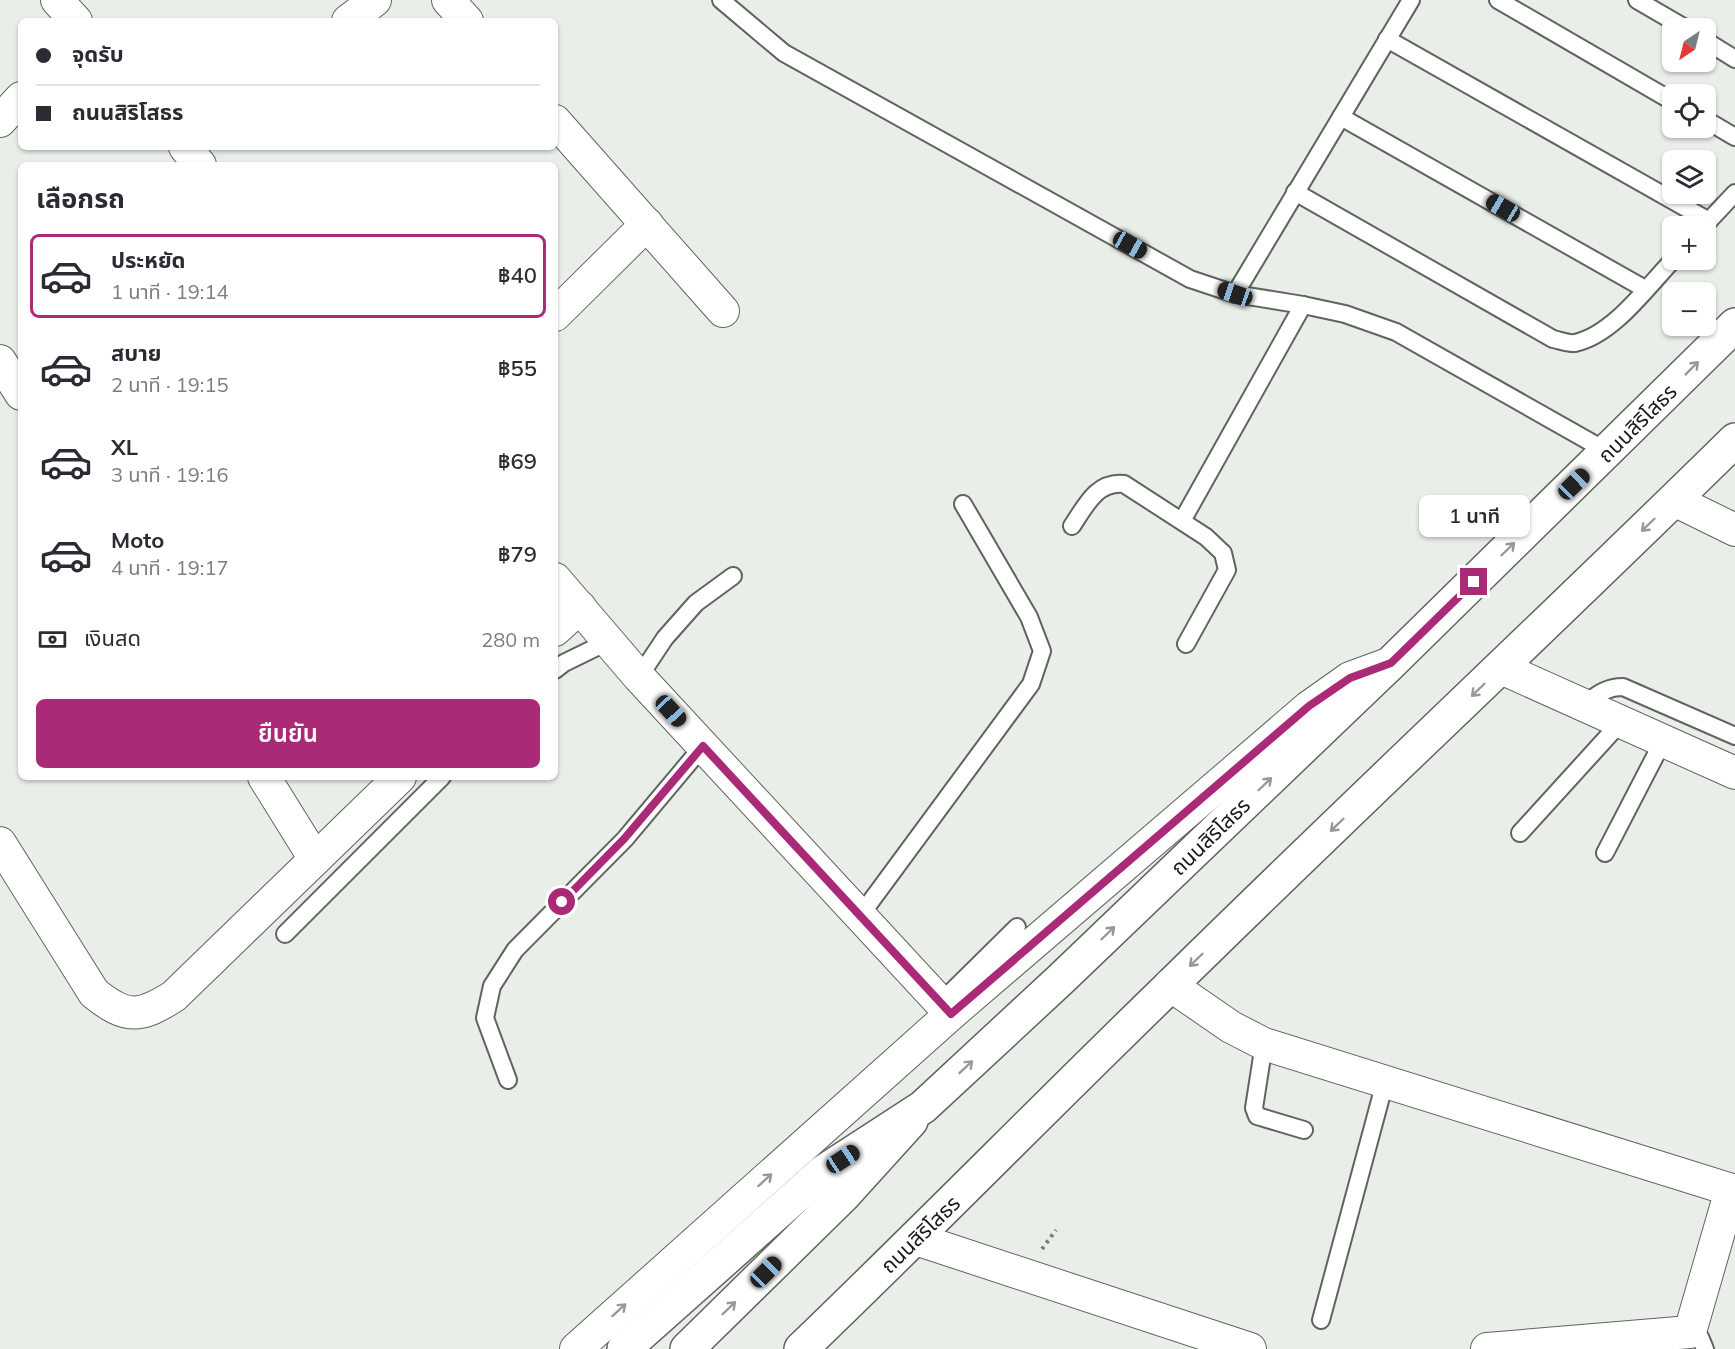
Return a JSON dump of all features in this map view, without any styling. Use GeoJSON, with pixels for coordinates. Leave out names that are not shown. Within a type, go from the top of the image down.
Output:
{"type":"FeatureCollection","features":[{"type":"Feature","properties":{"kind":"main road","name":"ถนนสิริโสธร"},"geometry":{"type":"LineString","coordinates":[[687,1349],[844,1195],[923,1107],[1061,979],[1391,663],[1735,325]]}},
{"type":"Feature","properties":{"kind":"main road","name":"ถนนสิริโสธร"},"geometry":{"type":"LineString","coordinates":[[801,1349],[916,1239],[1170,985],[1502,668],[1735,440]]}},
{"type":"Feature","properties":{"kind":"main road"},"geometry":{"type":"LineString","coordinates":[[624,1349],[824,1172],[923,1107]]}},
{"type":"Feature","properties":{"kind":"street"},"geometry":{"type":"LineString","coordinates":[[57,0],[72,18]]}},
{"type":"Feature","properties":{"kind":"street"},"geometry":{"type":"LineString","coordinates":[[352,18],[375,0]]}},
{"type":"Feature","properties":{"kind":"street"},"geometry":{"type":"LineString","coordinates":[[448,0],[464,18]]}},
{"type":"Feature","properties":{"kind":"street"},"geometry":{"type":"LineString","coordinates":[[0,121],[18,101]]}},
{"type":"Feature","properties":{"kind":"street"},"geometry":{"type":"LineString","coordinates":[[558,124],[723,311]]}},
{"type":"Feature","properties":{"kind":"street"},"geometry":{"type":"LineString","coordinates":[[558,312],[647,224]]}},
{"type":"Feature","properties":{"kind":"street"},"geometry":{"type":"LineString","coordinates":[[0,361],[18,389]]}},
{"type":"Feature","properties":{"kind":"street"},"geometry":{"type":"LineString","coordinates":[[1674,500],[1735,530]]}},
{"type":"Feature","properties":{"kind":"street"},"geometry":{"type":"LineString","coordinates":[[563,592],[946,1008]]}},
{"type":"Feature","properties":{"kind":"street"},"geometry":{"type":"LineString","coordinates":[[558,616],[563,592]]}},
{"type":"Feature","properties":{"kind":"street"},"geometry":{"type":"LineString","coordinates":[[576,1349],[946,1008],[1309,706],[1350,678],[1391,663]]}},
{"type":"Feature","properties":{"kind":"street"},"geometry":{"type":"LineString","coordinates":[[1502,668],[1735,773]]}},
{"type":"Feature","properties":{"kind":"street"},"geometry":{"type":"LineString","coordinates":[[266,780],[323,850]]}},
{"type":"Feature","properties":{"kind":"street"},"geometry":{"type":"LineString","coordinates":[[0,843],[94,993],[113,1008],[131,1013],[153,1009],[174,996],[397,780]]}},
{"type":"Feature","properties":{"kind":"street"},"geometry":{"type":"LineString","coordinates":[[1170,985],[1231,1026],[1264,1044],[1733,1190],[1698,1340],[1487,1349]]}},
{"type":"Feature","properties":{"kind":"street"},"geometry":{"type":"LineString","coordinates":[[916,1239],[1250,1349]]}},
{"type":"Feature","properties":{"kind":"lane"},"geometry":{"type":"LineString","coordinates":[[721,0],[784,53],[1190,279],[1235,294],[1303,304],[1345,314],[1396,332],[1608,452]]}},
{"type":"Feature","properties":{"kind":"lane"},"geometry":{"type":"LineString","coordinates":[[1235,294],[1411,0]]}},
{"type":"Feature","properties":{"kind":"lane"},"geometry":{"type":"LineString","coordinates":[[1498,0],[1662,95]]}},
{"type":"Feature","properties":{"kind":"lane"},"geometry":{"type":"LineString","coordinates":[[1637,0],[1668,18]]}},
{"type":"Feature","properties":{"kind":"lane"},"geometry":{"type":"LineString","coordinates":[[1388,39],[1692,216]]}},
{"type":"Feature","properties":{"kind":"lane"},"geometry":{"type":"LineString","coordinates":[[1716,47],[1735,59]]}},
{"type":"Feature","properties":{"kind":"lane"},"geometry":{"type":"LineString","coordinates":[[1341,117],[1645,289]]}},
{"type":"Feature","properties":{"kind":"lane"},"geometry":{"type":"LineString","coordinates":[[1716,126],[1735,137]]}},
{"type":"Feature","properties":{"kind":"lane"},"geometry":{"type":"LineString","coordinates":[[1295,192],[1552,339],[1573,344],[1589,338],[1615,321],[1663,270]]}},
{"type":"Feature","properties":{"kind":"lane"},"geometry":{"type":"LineString","coordinates":[[1713,216],[1735,193]]}},
{"type":"Feature","properties":{"kind":"lane"},"geometry":{"type":"LineString","coordinates":[[1182,521],[1303,304]]}},
{"type":"Feature","properties":{"kind":"lane"},"geometry":{"type":"LineString","coordinates":[[1072,526],[1094,494],[1112,483],[1124,484],[1206,537],[1223,553],[1227,570],[1186,644]]}},
{"type":"Feature","properties":{"kind":"lane"},"geometry":{"type":"LineString","coordinates":[[860,916],[1031,684],[1042,651],[1029,617],[963,504]]}},
{"type":"Feature","properties":{"kind":"lane"},"geometry":{"type":"LineString","coordinates":[[639,677],[665,638],[696,603],[733,576]]}},
{"type":"Feature","properties":{"kind":"lane"},"geometry":{"type":"LineString","coordinates":[[558,668],[609,641]]}},
{"type":"Feature","properties":{"kind":"lane"},"geometry":{"type":"LineString","coordinates":[[1583,705],[1603,691],[1612,687],[1623,687],[1735,736]]}},
{"type":"Feature","properties":{"kind":"lane"},"geometry":{"type":"LineString","coordinates":[[1520,832],[1622,722]]}},
{"type":"Feature","properties":{"kind":"lane"},"geometry":{"type":"LineString","coordinates":[[1605,853],[1663,741]]}},
{"type":"Feature","properties":{"kind":"lane"},"geometry":{"type":"LineString","coordinates":[[508,1080],[485,1018],[492,986],[515,950],[624,839],[703,746]]}},
{"type":"Feature","properties":{"kind":"lane"},"geometry":{"type":"LineString","coordinates":[[285,934],[439,780]]}},
{"type":"Feature","properties":{"kind":"lane"},"geometry":{"type":"LineString","coordinates":[[323,850],[353,866]]}},
{"type":"Feature","properties":{"kind":"lane"},"geometry":{"type":"LineString","coordinates":[[946,1008],[1017,927]]}},
{"type":"Feature","properties":{"kind":"lane"},"geometry":{"type":"LineString","coordinates":[[1264,1044],[1254,1108],[1257,1116],[1304,1130]]}},
{"type":"Feature","properties":{"kind":"lane"},"geometry":{"type":"LineString","coordinates":[[1321,1320],[1385,1082]]}},
{"type":"Feature","properties":{"kind":"route"},"geometry":{"type":"LineString","coordinates":[[562,902],[624,839],[703,746],[951,1014],[1309,706],[1350,678],[1391,663],[1474,582]]}}]}
